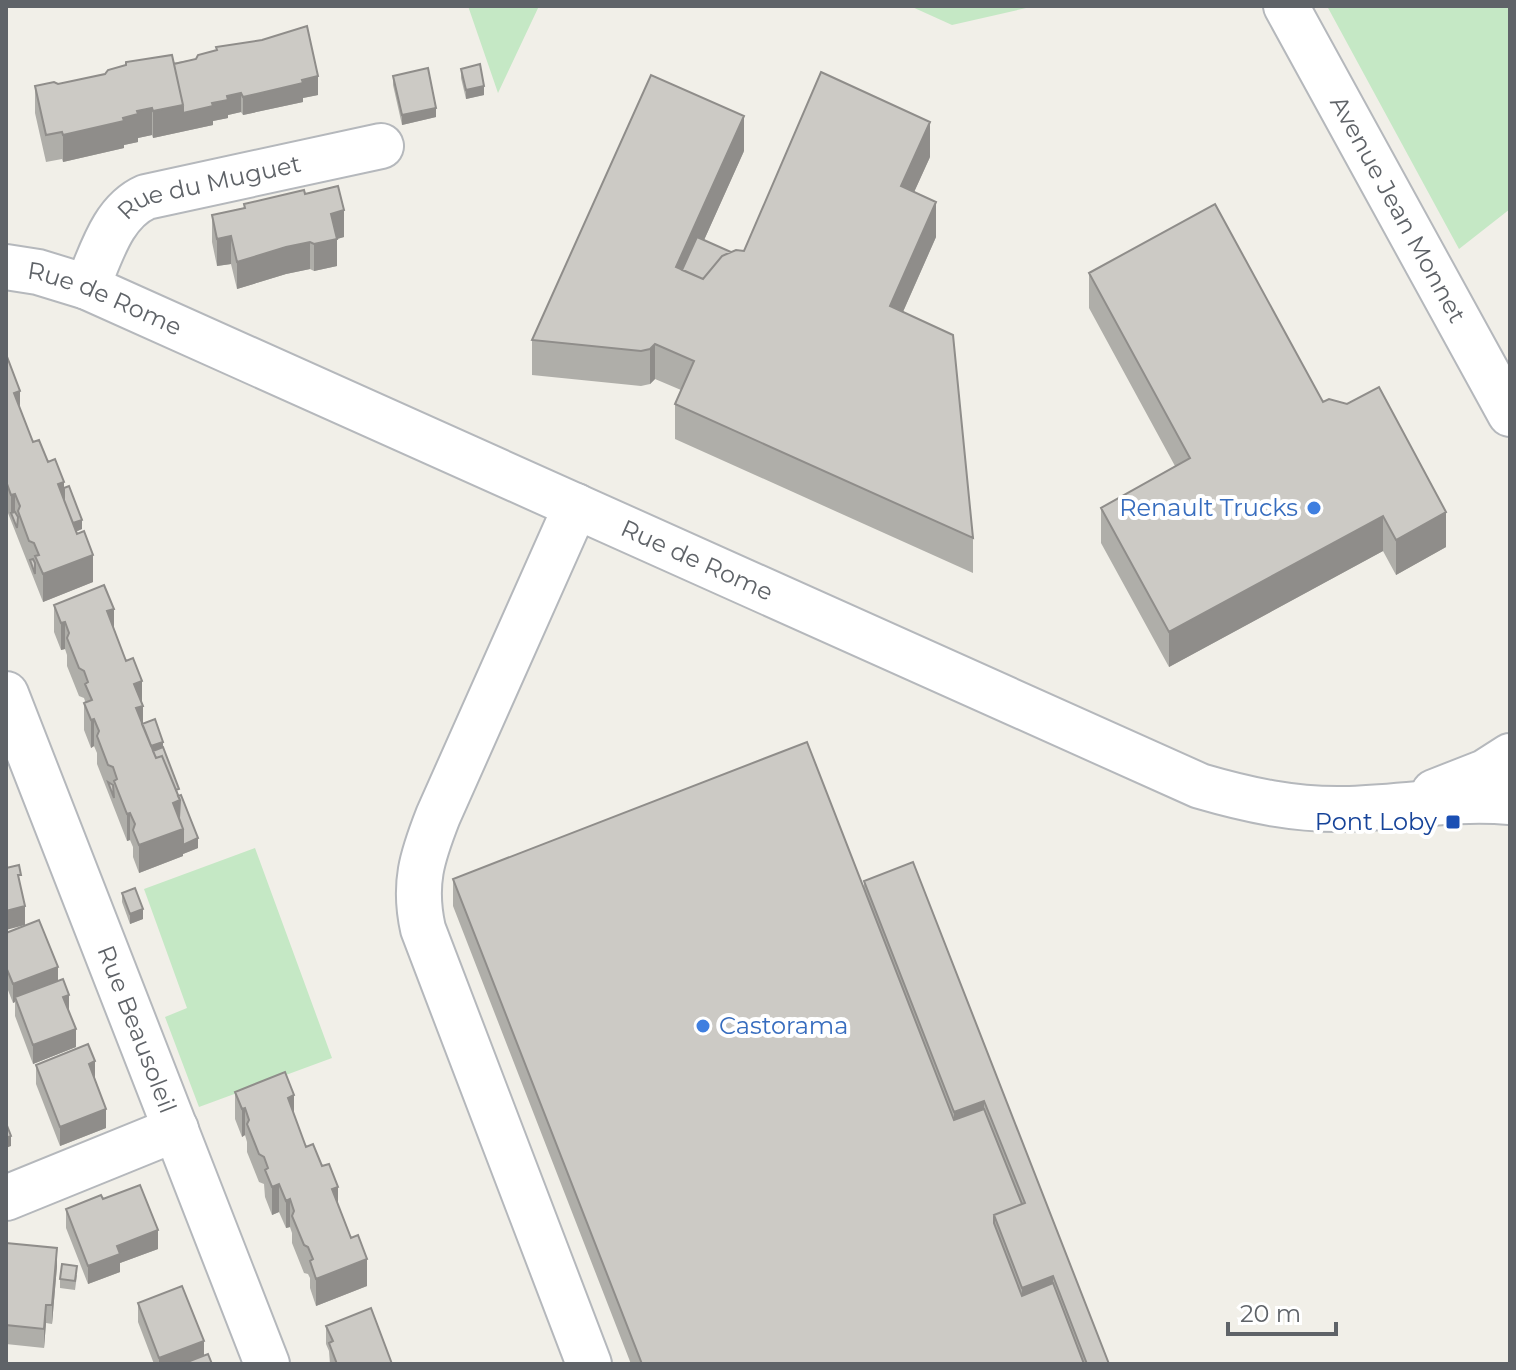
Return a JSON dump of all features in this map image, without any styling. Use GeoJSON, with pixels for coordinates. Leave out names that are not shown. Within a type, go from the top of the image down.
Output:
{"type":"FeatureCollection","features":[{"type":"Feature","properties":{"kind":"street","name":"Avenue Jean Monnet"},"geometry":{"type":"LineString","coordinates":[[1286,6],[1510,414]]}},
{"type":"Feature","properties":{"kind":"street","name":"Rue du Muguet"},"geometry":{"type":"LineString","coordinates":[[87,287],[121,216],[136,201],[381,146]]}},
{"type":"Feature","properties":{"kind":"street","name":"Rue de Rome"},"geometry":{"type":"LineString","coordinates":[[6,267],[38,272],[87,287],[1200,786],[1258,802],[1294,807],[1349,809],[1449,801],[1510,802]]}},
{"type":"Feature","properties":{"kind":"street"},"geometry":{"type":"LineString","coordinates":[[576,506],[438,816],[424,851],[417,884],[423,929],[589,1364]]}},
{"type":"Feature","properties":{"kind":"street","name":"Rue Beausoleil"},"geometry":{"type":"LineString","coordinates":[[6,694],[267,1364]]}},
{"type":"Feature","properties":{"kind":"street","name":"Rue de Rome"},"geometry":{"type":"LineString","coordinates":[[1397,804],[1456,785],[1510,756]]}},
{"type":"Feature","properties":{"kind":"street"},"geometry":{"type":"LineString","coordinates":[[6,1198],[176,1129]]}},
{"type":"Feature","properties":{"kind":"green space"},"geometry":{"type":"Polygon","coordinates":[[[468,6],[539,6],[498,93],[468,6]]]}},
{"type":"Feature","properties":{"kind":"green space"},"geometry":{"type":"Polygon","coordinates":[[[910,6],[1035,6],[952,25],[910,6]]]}},
{"type":"Feature","properties":{"kind":"green space"},"geometry":{"type":"Polygon","coordinates":[[[1327,6],[1510,6],[1510,209],[1459,249],[1327,6]]]}},
{"type":"Feature","properties":{"kind":"green space"},"geometry":{"type":"Polygon","coordinates":[[[255,848],[332,1058],[199,1107],[165,1017],[187,1008],[144,889],[255,848]]]}},
{"type":"Feature","properties":{"kind":"building"},"geometry":{"type":"Polygon","coordinates":[[[307,26],[318,76],[302,80],[303,83],[243,97],[241,93],[227,96],[228,100],[212,103],[213,106],[183,113],[174,64],[196,59],[198,55],[217,50],[216,47],[262,40],[307,26]]]}},
{"type":"Feature","properties":{"kind":"building"},"geometry":{"type":"Polygon","coordinates":[[[172,55],[183,105],[137,111],[138,114],[123,118],[124,121],[63,135],[62,132],[46,135],[35,86],[105,74],[108,70],[126,65],[126,62],[172,55]]]}},
{"type":"Feature","properties":{"kind":"building"},"geometry":{"type":"Polygon","coordinates":[[[480,64],[484,86],[466,90],[461,69],[480,64]]]}},
{"type":"Feature","properties":{"kind":"building"},"geometry":{"type":"Polygon","coordinates":[[[428,68],[436,108],[402,115],[393,76],[428,68]]]}},
{"type":"Feature","properties":{"kind":"building"},"geometry":{"type":"Polygon","coordinates":[[[821,72],[930,122],[901,186],[936,202],[890,306],[953,335],[973,538],[675,404],[694,361],[655,344],[641,351],[532,340],[651,75],[744,116],[676,267],[703,279],[722,256],[736,250],[744,251],[821,72]]]}},
{"type":"Feature","properties":{"kind":"building"},"geometry":{"type":"Polygon","coordinates":[[[338,186],[344,210],[331,214],[337,239],[286,247],[237,262],[231,236],[217,239],[212,215],[304,190],[305,194],[338,186]]]}},
{"type":"Feature","properties":{"kind":"building"},"geometry":{"type":"Polygon","coordinates":[[[1215,204],[1323,402],[1329,399],[1347,404],[1379,387],[1446,512],[1396,540],[1383,516],[1169,632],[1101,508],[1190,458],[1089,273],[1215,204]]]}},
{"type":"Feature","properties":{"kind":"building"},"geometry":{"type":"Polygon","coordinates":[[[697,237],[731,252],[722,256],[703,279],[682,270],[697,237]]]}},
{"type":"Feature","properties":{"kind":"building"},"geometry":{"type":"Polygon","coordinates":[[[6,354],[20,391],[14,393],[33,442],[39,440],[48,462],[55,459],[64,482],[58,484],[77,534],[84,531],[93,555],[43,574],[35,556],[39,555],[34,543],[29,541],[18,511],[20,506],[15,494],[11,495],[6,481],[6,354]]]}},
{"type":"Feature","properties":{"kind":"building"},"geometry":{"type":"Polygon","coordinates":[[[69,486],[82,520],[73,523],[64,500],[64,488],[69,486]]]}},
{"type":"Feature","properties":{"kind":"building"},"geometry":{"type":"Polygon","coordinates":[[[15,512],[18,517],[17,528],[11,513],[15,512]]]}},
{"type":"Feature","properties":{"kind":"building"},"geometry":{"type":"Polygon","coordinates":[[[104,585],[114,609],[107,611],[126,661],[133,658],[142,681],[134,684],[143,706],[136,708],[156,758],[162,756],[180,800],[173,803],[183,829],[139,845],[133,830],[135,824],[130,813],[127,814],[114,781],[117,779],[113,767],[108,765],[97,736],[99,731],[84,703],[92,700],[85,684],[88,682],[67,638],[69,633],[65,622],[61,623],[54,605],[104,585]]]}},
{"type":"Feature","properties":{"kind":"building"},"geometry":{"type":"Polygon","coordinates":[[[155,719],[163,742],[151,746],[142,724],[155,719]]]}},
{"type":"Feature","properties":{"kind":"building","name":"Castorama"},"geometry":{"type":"Polygon","coordinates":[[[807,742],[954,1120],[984,1109],[1022,1204],[994,1215],[994,1223],[1022,1296],[1053,1283],[1084,1364],[642,1364],[453,879],[807,742]]]}},
{"type":"Feature","properties":{"kind":"building"},"geometry":{"type":"Polygon","coordinates":[[[163,747],[179,789],[176,790],[162,756],[156,758],[153,751],[163,747]]]}},
{"type":"Feature","properties":{"kind":"building"},"geometry":{"type":"Polygon","coordinates":[[[181,795],[198,838],[183,845],[178,796],[181,795]]]}},
{"type":"Feature","properties":{"kind":"building"},"geometry":{"type":"Polygon","coordinates":[[[913,862],[1109,1364],[1087,1364],[1053,1276],[1022,1288],[994,1215],[1025,1203],[984,1101],[954,1112],[864,881],[913,862]]]}},
{"type":"Feature","properties":{"kind":"building"},"geometry":{"type":"Polygon","coordinates":[[[19,865],[21,875],[18,875],[25,906],[6,911],[6,868],[19,865]]]}},
{"type":"Feature","properties":{"kind":"building"},"geometry":{"type":"Polygon","coordinates":[[[135,888],[143,909],[130,914],[122,893],[135,888]]]}},
{"type":"Feature","properties":{"kind":"building"},"geometry":{"type":"Polygon","coordinates":[[[39,920],[58,967],[13,984],[6,967],[6,933],[39,920]]]}},
{"type":"Feature","properties":{"kind":"building"},"geometry":{"type":"Polygon","coordinates":[[[63,979],[69,995],[63,997],[76,1029],[33,1045],[15,997],[63,979]]]}},
{"type":"Feature","properties":{"kind":"building"},"geometry":{"type":"Polygon","coordinates":[[[88,1044],[95,1061],[89,1064],[106,1109],[60,1127],[36,1065],[88,1044]]]}},
{"type":"Feature","properties":{"kind":"building"},"geometry":{"type":"Polygon","coordinates":[[[285,1072],[294,1095],[288,1098],[306,1147],[313,1144],[322,1166],[329,1164],[338,1187],[332,1189],[351,1238],[358,1235],[367,1259],[316,1279],[310,1261],[313,1259],[292,1216],[294,1211],[290,1199],[286,1201],[279,1184],[272,1187],[264,1157],[259,1154],[247,1124],[249,1120],[245,1108],[242,1109],[235,1092],[285,1072]]]}},
{"type":"Feature","properties":{"kind":"building"},"geometry":{"type":"Polygon","coordinates":[[[140,1185],[158,1230],[117,1246],[120,1254],[88,1266],[66,1209],[101,1195],[103,1199],[140,1185]]]}},
{"type":"Feature","properties":{"kind":"building"},"geometry":{"type":"Polygon","coordinates":[[[6,1243],[57,1248],[52,1305],[46,1305],[44,1329],[6,1325],[6,1243]]]}},
{"type":"Feature","properties":{"kind":"building"},"geometry":{"type":"Polygon","coordinates":[[[62,1264],[77,1266],[75,1281],[60,1279],[62,1264]]]}},
{"type":"Feature","properties":{"kind":"building"},"geometry":{"type":"Polygon","coordinates":[[[182,1286],[204,1341],[159,1358],[138,1303],[182,1286]]]}},
{"type":"Feature","properties":{"kind":"building"},"geometry":{"type":"Polygon","coordinates":[[[371,1308],[392,1364],[337,1364],[329,1343],[333,1341],[326,1326],[371,1308]]]}},
{"type":"Feature","properties":{"kind":"building"},"geometry":{"type":"Polygon","coordinates":[[[208,1354],[212,1364],[182,1364],[208,1354]]]}},
{"type":"Feature","properties":{"kind":"place","name":"Renault Trucks"},"geometry":{"type":"Point","coordinates":[1314,508]}},
{"type":"Feature","properties":{"kind":"place","name":"Pont Loby"},"geometry":{"type":"Point","coordinates":[1453,822]}},
{"type":"Feature","properties":{"kind":"place","name":"Castorama"},"geometry":{"type":"Point","coordinates":[703,1026]}}]}
